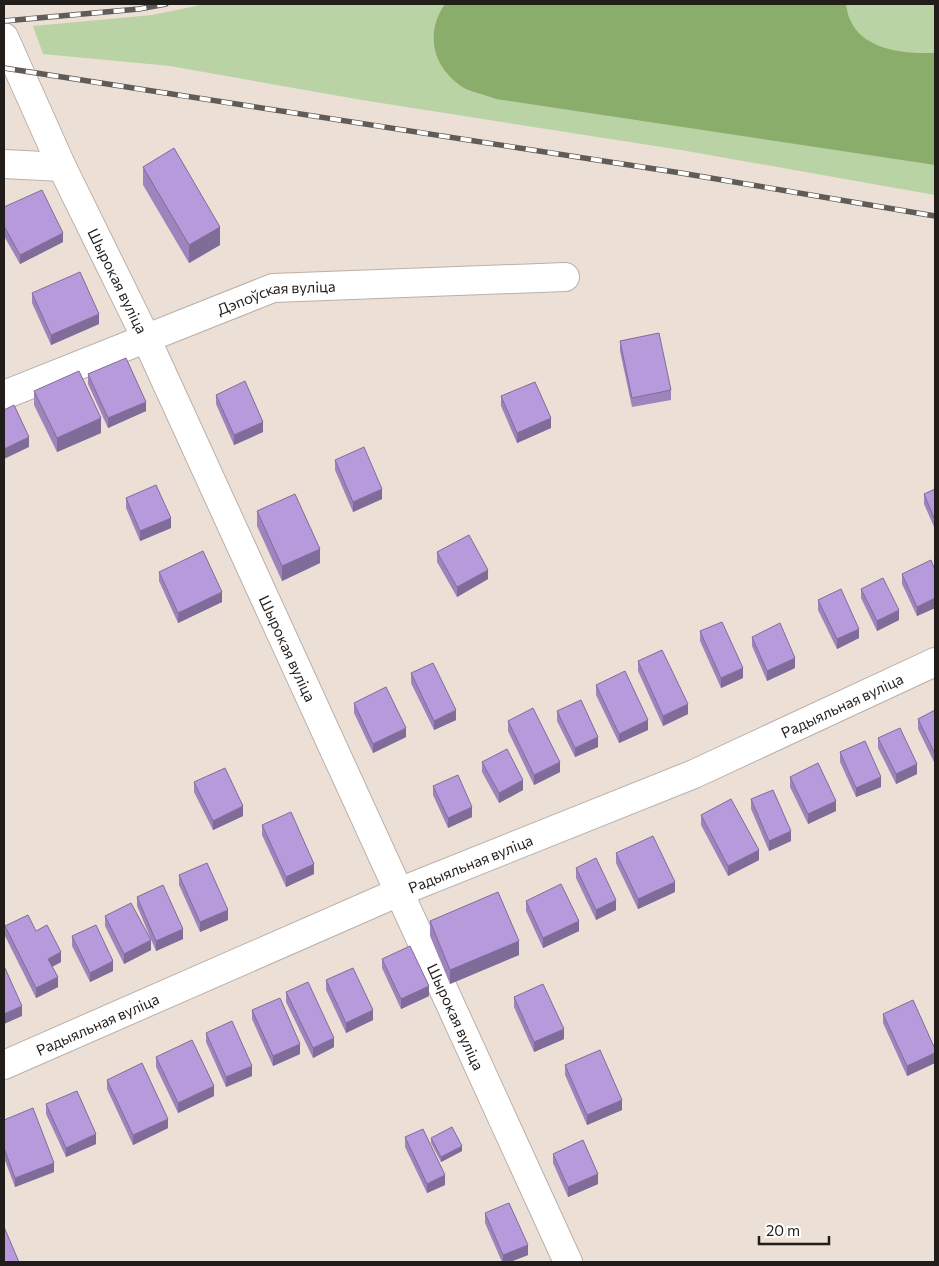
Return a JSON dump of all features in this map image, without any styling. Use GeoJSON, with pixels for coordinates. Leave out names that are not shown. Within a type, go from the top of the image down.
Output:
{"type":"FeatureCollection","features":[{"type":"Feature","properties":{"kind":"street","name":"Шырокая вуліца"},"geometry":{"type":"LineString","coordinates":[[4,36],[62,167],[146,338],[568,1262]]}},
{"type":"Feature","properties":{"kind":"street"},"geometry":{"type":"LineString","coordinates":[[4,164],[62,167]]}},
{"type":"Feature","properties":{"kind":"street","name":"Дэпоўская вуліца"},"geometry":{"type":"LineString","coordinates":[[4,395],[273,288],[565,277]]}},
{"type":"Feature","properties":{"kind":"street","name":"Радыяльная вуліца"},"geometry":{"type":"LineString","coordinates":[[4,1065],[399,892],[694,774],[935,662]]}},
{"type":"Feature","properties":{"kind":"green space"},"geometry":{"type":"Polygon","coordinates":[[[206,4],[935,4],[935,195],[681,150],[362,100],[170,66],[43,54],[33,26],[152,15],[206,4]]]}},
{"type":"Feature","properties":{"kind":"green space"},"geometry":{"type":"Polygon","coordinates":[[[445,4],[846,4],[850,19],[857,31],[867,40],[892,50],[935,53],[935,165],[496,99],[473,92],[455,81],[446,72],[439,62],[435,51],[435,27],[445,4]]]}},
{"type":"Feature","properties":{"kind":"building"},"geometry":{"type":"Polygon","coordinates":[[[174,148],[220,227],[189,245],[143,167],[174,148]]]}},
{"type":"Feature","properties":{"kind":"building"},"geometry":{"type":"Polygon","coordinates":[[[42,190],[63,233],[20,255],[4,226],[4,207],[42,190]]]}},
{"type":"Feature","properties":{"kind":"building"},"geometry":{"type":"Polygon","coordinates":[[[80,272],[99,314],[51,335],[32,293],[80,272]]]}},
{"type":"Feature","properties":{"kind":"building"},"geometry":{"type":"Polygon","coordinates":[[[659,333],[671,390],[632,398],[620,341],[659,333]]]}},
{"type":"Feature","properties":{"kind":"building"},"geometry":{"type":"Polygon","coordinates":[[[126,358],[146,402],[108,418],[88,374],[126,358]]]}},
{"type":"Feature","properties":{"kind":"building"},"geometry":{"type":"Polygon","coordinates":[[[79,371],[101,418],[57,438],[34,391],[79,371]]]}},
{"type":"Feature","properties":{"kind":"building"},"geometry":{"type":"Polygon","coordinates":[[[245,381],[263,422],[234,435],[216,395],[245,381]]]}},
{"type":"Feature","properties":{"kind":"building"},"geometry":{"type":"Polygon","coordinates":[[[535,382],[551,418],[517,433],[501,396],[535,382]]]}},
{"type":"Feature","properties":{"kind":"building"},"geometry":{"type":"Polygon","coordinates":[[[14,405],[29,437],[4,449],[4,410],[14,405]]]}},
{"type":"Feature","properties":{"kind":"building"},"geometry":{"type":"Polygon","coordinates":[[[364,447],[382,489],[353,502],[335,460],[364,447]]]}},
{"type":"Feature","properties":{"kind":"building"},"geometry":{"type":"Polygon","coordinates":[[[156,485],[171,518],[140,531],[126,498],[156,485]]]}},
{"type":"Feature","properties":{"kind":"building"},"geometry":{"type":"Polygon","coordinates":[[[935,489],[935,520],[924,494],[935,489]]]}},
{"type":"Feature","properties":{"kind":"building"},"geometry":{"type":"Polygon","coordinates":[[[295,494],[320,549],[282,566],[257,511],[295,494]]]}},
{"type":"Feature","properties":{"kind":"building"},"geometry":{"type":"Polygon","coordinates":[[[469,535],[488,570],[457,587],[437,552],[469,535]]]}},
{"type":"Feature","properties":{"kind":"building"},"geometry":{"type":"Polygon","coordinates":[[[203,551],[222,592],[178,613],[159,572],[203,551]]]}},
{"type":"Feature","properties":{"kind":"building"},"geometry":{"type":"Polygon","coordinates":[[[931,560],[935,570],[935,598],[917,607],[902,574],[931,560]]]}},
{"type":"Feature","properties":{"kind":"building"},"geometry":{"type":"Polygon","coordinates":[[[883,578],[899,610],[877,621],[861,589],[883,578]]]}},
{"type":"Feature","properties":{"kind":"building"},"geometry":{"type":"Polygon","coordinates":[[[841,589],[859,629],[837,639],[818,600],[841,589]]]}},
{"type":"Feature","properties":{"kind":"building"},"geometry":{"type":"Polygon","coordinates":[[[722,622],[743,668],[721,678],[700,631],[722,622]]]}},
{"type":"Feature","properties":{"kind":"building"},"geometry":{"type":"Polygon","coordinates":[[[780,623],[795,658],[767,671],[752,637],[780,623]]]}},
{"type":"Feature","properties":{"kind":"building"},"geometry":{"type":"Polygon","coordinates":[[[662,650],[688,704],[663,716],[638,661],[662,650]]]}},
{"type":"Feature","properties":{"kind":"building"},"geometry":{"type":"Polygon","coordinates":[[[433,663],[456,710],[434,721],[411,673],[433,663]]]}},
{"type":"Feature","properties":{"kind":"building"},"geometry":{"type":"Polygon","coordinates":[[[625,671],[648,720],[619,734],[596,685],[625,671]]]}},
{"type":"Feature","properties":{"kind":"building"},"geometry":{"type":"Polygon","coordinates":[[[386,687],[406,728],[373,744],[354,703],[386,687]]]}},
{"type":"Feature","properties":{"kind":"building"},"geometry":{"type":"Polygon","coordinates":[[[581,700],[598,737],[575,748],[557,711],[581,700]]]}},
{"type":"Feature","properties":{"kind":"building"},"geometry":{"type":"Polygon","coordinates":[[[533,708],[560,762],[534,775],[508,721],[533,708]]]}},
{"type":"Feature","properties":{"kind":"building"},"geometry":{"type":"Polygon","coordinates":[[[935,710],[935,754],[918,719],[935,710]]]}},
{"type":"Feature","properties":{"kind":"building"},"geometry":{"type":"Polygon","coordinates":[[[900,728],[917,764],[896,774],[878,738],[900,728]]]}},
{"type":"Feature","properties":{"kind":"building"},"geometry":{"type":"Polygon","coordinates":[[[865,741],[881,777],[856,788],[840,752],[865,741]]]}},
{"type":"Feature","properties":{"kind":"building"},"geometry":{"type":"Polygon","coordinates":[[[507,749],[523,780],[499,793],[482,762],[507,749]]]}},
{"type":"Feature","properties":{"kind":"building"},"geometry":{"type":"Polygon","coordinates":[[[818,763],[836,801],[808,814],[790,777],[818,763]]]}},
{"type":"Feature","properties":{"kind":"building"},"geometry":{"type":"Polygon","coordinates":[[[225,768],[243,806],[213,821],[194,782],[225,768]]]}},
{"type":"Feature","properties":{"kind":"building"},"geometry":{"type":"Polygon","coordinates":[[[458,775],[472,807],[448,818],[433,786],[458,775]]]}},
{"type":"Feature","properties":{"kind":"building"},"geometry":{"type":"Polygon","coordinates":[[[773,790],[791,831],[769,841],[751,799],[773,790]]]}},
{"type":"Feature","properties":{"kind":"building"},"geometry":{"type":"Polygon","coordinates":[[[731,799],[759,850],[728,866],[701,815],[731,799]]]}},
{"type":"Feature","properties":{"kind":"building"},"geometry":{"type":"Polygon","coordinates":[[[291,812],[314,864],[286,877],[262,825],[291,812]]]}},
{"type":"Feature","properties":{"kind":"building"},"geometry":{"type":"Polygon","coordinates":[[[653,836],[675,882],[638,899],[616,853],[653,836]]]}},
{"type":"Feature","properties":{"kind":"building"},"geometry":{"type":"Polygon","coordinates":[[[596,858],[616,900],[596,910],[576,868],[596,858]]]}},
{"type":"Feature","properties":{"kind":"building"},"geometry":{"type":"Polygon","coordinates":[[[207,863],[228,910],[200,922],[179,875],[207,863]]]}},
{"type":"Feature","properties":{"kind":"building"},"geometry":{"type":"Polygon","coordinates":[[[561,884],[579,921],[543,938],[526,901],[561,884]]]}},
{"type":"Feature","properties":{"kind":"building"},"geometry":{"type":"Polygon","coordinates":[[[163,885],[183,929],[156,941],[137,897],[163,885]]]}},
{"type":"Feature","properties":{"kind":"building"},"geometry":{"type":"Polygon","coordinates":[[[498,892],[519,941],[450,970],[430,921],[498,892]]]}},
{"type":"Feature","properties":{"kind":"building"},"geometry":{"type":"Polygon","coordinates":[[[131,903],[151,940],[124,954],[105,916],[131,903]]]}},
{"type":"Feature","properties":{"kind":"building"},"geometry":{"type":"Polygon","coordinates":[[[28,915],[36,931],[47,925],[61,952],[48,959],[58,977],[36,988],[5,926],[28,915]]]}},
{"type":"Feature","properties":{"kind":"building"},"geometry":{"type":"Polygon","coordinates":[[[96,925],[113,961],[90,973],[72,936],[96,925]]]}},
{"type":"Feature","properties":{"kind":"building"},"geometry":{"type":"Polygon","coordinates":[[[410,946],[429,986],[401,999],[382,959],[410,946]]]}},
{"type":"Feature","properties":{"kind":"building"},"geometry":{"type":"Polygon","coordinates":[[[4,966],[22,1006],[4,1014],[4,966]]]}},
{"type":"Feature","properties":{"kind":"building"},"geometry":{"type":"Polygon","coordinates":[[[353,968],[373,1010],[346,1023],[326,980],[353,968]]]}},
{"type":"Feature","properties":{"kind":"building"},"geometry":{"type":"Polygon","coordinates":[[[308,982],[334,1038],[313,1048],[286,992],[308,982]]]}},
{"type":"Feature","properties":{"kind":"building"},"geometry":{"type":"Polygon","coordinates":[[[543,984],[564,1029],[534,1042],[514,997],[543,984]]]}},
{"type":"Feature","properties":{"kind":"building"},"geometry":{"type":"Polygon","coordinates":[[[280,998],[300,1044],[273,1056],[252,1010],[280,998]]]}},
{"type":"Feature","properties":{"kind":"building"},"geometry":{"type":"Polygon","coordinates":[[[913,1000],[935,1049],[935,1053],[907,1066],[883,1014],[913,1000]]]}},
{"type":"Feature","properties":{"kind":"building"},"geometry":{"type":"Polygon","coordinates":[[[232,1021],[252,1066],[226,1077],[206,1033],[232,1021]]]}},
{"type":"Feature","properties":{"kind":"building"},"geometry":{"type":"Polygon","coordinates":[[[192,1040],[214,1086],[178,1103],[156,1057],[192,1040]]]}},
{"type":"Feature","properties":{"kind":"building"},"geometry":{"type":"Polygon","coordinates":[[[600,1050],[622,1100],[587,1115],[565,1065],[600,1050]]]}},
{"type":"Feature","properties":{"kind":"building"},"geometry":{"type":"Polygon","coordinates":[[[142,1063],[168,1119],[133,1135],[107,1080],[142,1063]]]}},
{"type":"Feature","properties":{"kind":"building"},"geometry":{"type":"Polygon","coordinates":[[[77,1091],[96,1134],[66,1148],[46,1104],[77,1091]]]}},
{"type":"Feature","properties":{"kind":"building"},"geometry":{"type":"Polygon","coordinates":[[[33,1108],[54,1163],[15,1178],[4,1148],[4,1120],[33,1108]]]}},
{"type":"Feature","properties":{"kind":"building"},"geometry":{"type":"Polygon","coordinates":[[[452,1127],[462,1146],[441,1157],[431,1138],[452,1127]]]}},
{"type":"Feature","properties":{"kind":"building"},"geometry":{"type":"Polygon","coordinates":[[[423,1129],[445,1175],[427,1184],[405,1137],[423,1129]]]}},
{"type":"Feature","properties":{"kind":"building"},"geometry":{"type":"Polygon","coordinates":[[[583,1140],[598,1174],[568,1187],[553,1154],[583,1140]]]}},
{"type":"Feature","properties":{"kind":"building"},"geometry":{"type":"Polygon","coordinates":[[[509,1203],[528,1245],[503,1255],[485,1213],[509,1203]]]}},
{"type":"Feature","properties":{"kind":"building"},"geometry":{"type":"Polygon","coordinates":[[[4,1227],[19,1262],[4,1262],[4,1227]]]}},
{"type":"Feature","properties":{"kind":"railway"},"geometry":{"type":"LineString","coordinates":[[4,21],[139,9],[166,4]]}},
{"type":"Feature","properties":{"kind":"railway"},"geometry":{"type":"LineString","coordinates":[[4,68],[681,173],[935,216]]}}]}
